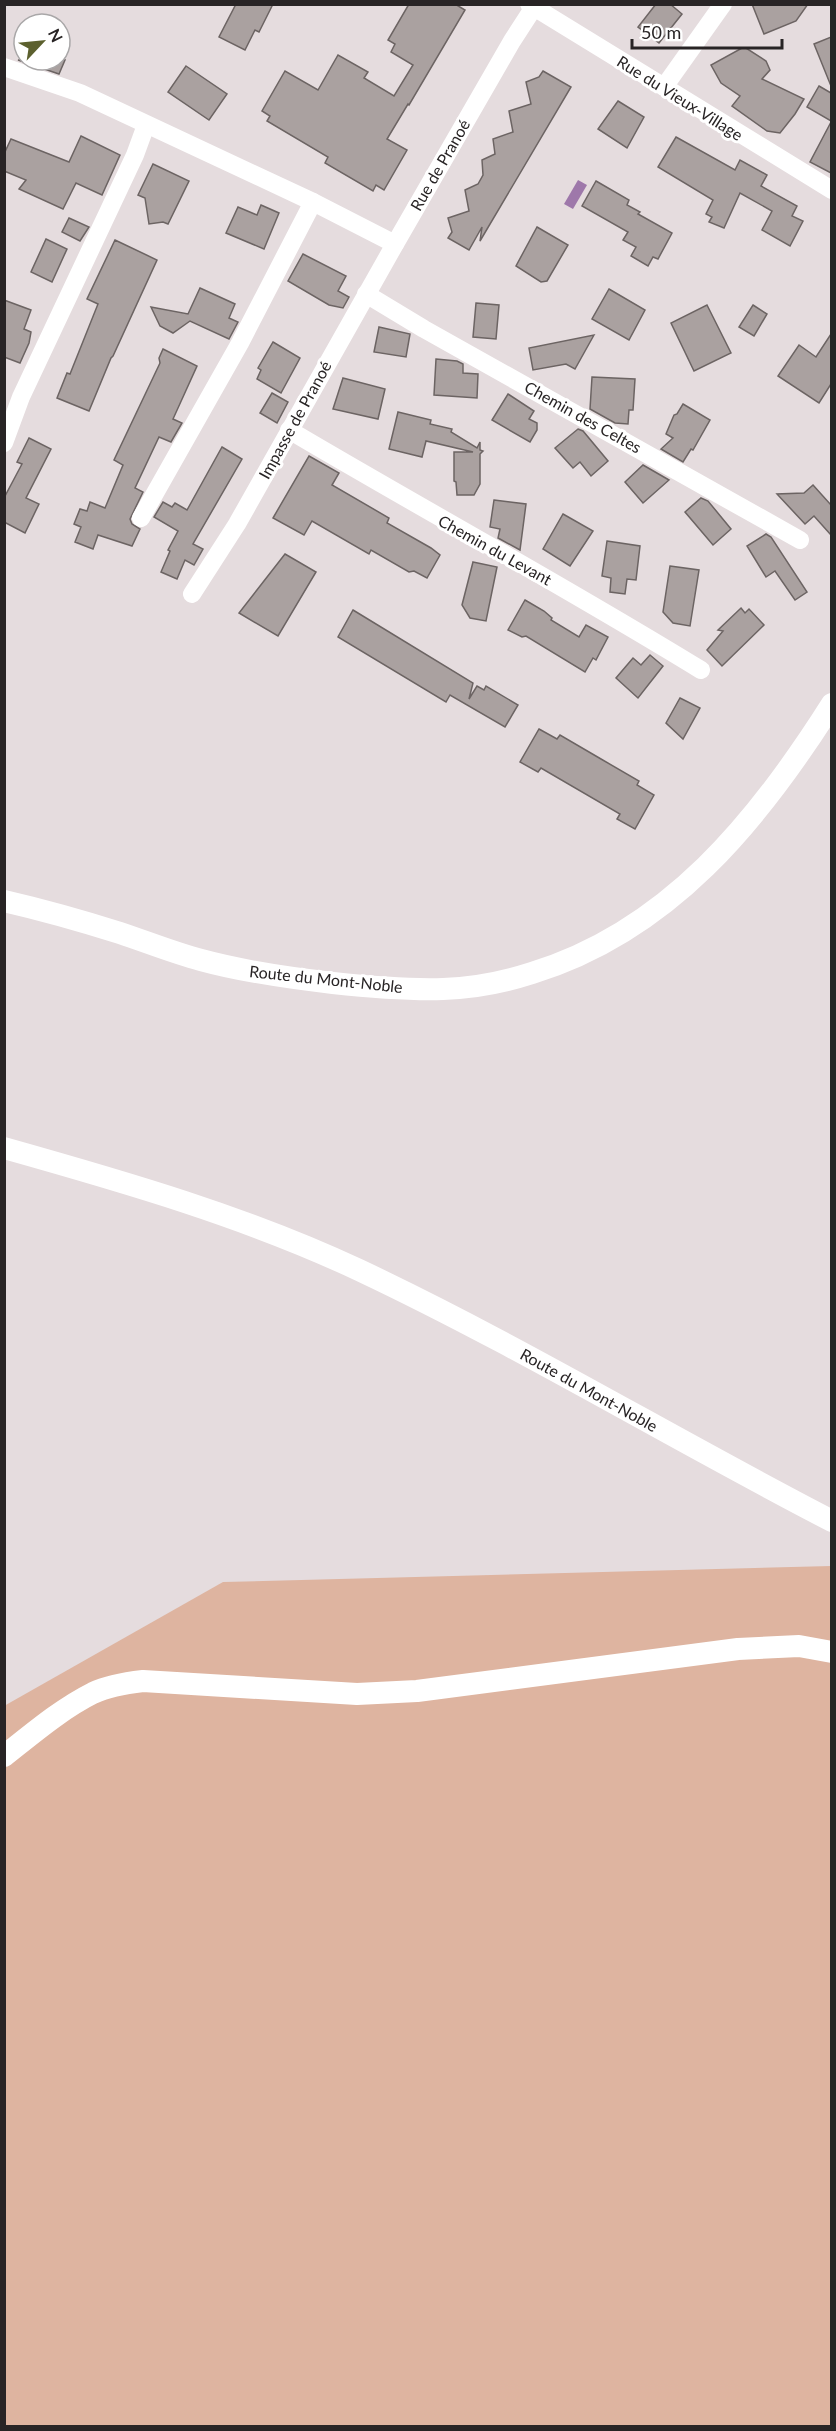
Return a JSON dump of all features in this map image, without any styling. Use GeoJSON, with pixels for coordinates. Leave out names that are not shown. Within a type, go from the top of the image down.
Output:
{"type":"FeatureCollection","features":[{"type":"Feature","properties":{"kind":"street"},"geometry":{"type":"LineString","coordinates":[[664,87],[723,4]]}},
{"type":"Feature","properties":{"kind":"street","name":"Rue du Vieux-Village"},"geometry":{"type":"LineString","coordinates":[[531,6],[831,190]]}},
{"type":"Feature","properties":{"kind":"street","name":"Rue de Pranoé"},"geometry":{"type":"LineString","coordinates":[[395,244],[531,6]]}},
{"type":"Feature","properties":{"kind":"street"},"geometry":{"type":"LineString","coordinates":[[4,67],[80,93],[313,202],[395,244]]}},
{"type":"Feature","properties":{"kind":"street"},"geometry":{"type":"LineString","coordinates":[[4,443],[21,397],[135,155],[146,125]]}},
{"type":"Feature","properties":{"kind":"street"},"geometry":{"type":"LineString","coordinates":[[141,518],[240,343],[313,202]]}},
{"type":"Feature","properties":{"kind":"street","name":"Impasse de Pranoé"},"geometry":{"type":"LineString","coordinates":[[192,594],[237,524],[395,244]]}},
{"type":"Feature","properties":{"kind":"street","name":"Chemin des Celtes"},"geometry":{"type":"LineString","coordinates":[[366,294],[424,329],[800,540]]}},
{"type":"Feature","properties":{"kind":"street","name":"Chemin du Levant"},"geometry":{"type":"LineString","coordinates":[[289,430],[701,670]]}},
{"type":"Feature","properties":{"kind":"street","name":"Route du Mont-Noble"},"geometry":{"type":"LineString","coordinates":[[4,901],[44,910],[199,960],[265,975],[362,987],[444,989],[506,980],[552,967],[600,946],[644,920],[674,897],[721,853],[750,820],[801,752],[831,704]]}},
{"type":"Feature","properties":{"kind":"street","name":"Route du Mont-Noble"},"geometry":{"type":"LineString","coordinates":[[4,1148],[190,1204],[304,1246],[358,1270],[472,1327],[831,1521]]}},
{"type":"Feature","properties":{"kind":"street"},"geometry":{"type":"LineString","coordinates":[[4,1756],[93,1693],[118,1685],[143,1681],[357,1694],[417,1691],[738,1649],[800,1646],[831,1652]]}},
{"type":"Feature","properties":{"kind":"shaded area"},"geometry":{"type":"Polygon","coordinates":[[[578,180],[587,185],[573,209],[564,204],[578,180]]]}},
{"type":"Feature","properties":{"kind":"shaded area"},"geometry":{"type":"Polygon","coordinates":[[[831,1566],[831,2426],[5,2426],[4,1706],[223,1582],[831,1566]]]}},
{"type":"Feature","properties":{"kind":"building"},"geometry":{"type":"Polygon","coordinates":[[[236,4],[273,4],[259,32],[255,30],[245,50],[219,37],[236,4]]]}},
{"type":"Feature","properties":{"kind":"building"},"geometry":{"type":"Polygon","coordinates":[[[409,4],[455,4],[465,10],[387,139],[407,150],[384,190],[376,185],[373,191],[325,163],[328,157],[267,121],[270,116],[262,111],[285,71],[318,90],[338,55],[368,72],[364,78],[394,96],[413,65],[391,52],[395,44],[388,40],[409,4]]]}},
{"type":"Feature","properties":{"kind":"building"},"geometry":{"type":"Polygon","coordinates":[[[656,4],[670,4],[682,14],[659,43],[638,27],[656,4]]]}},
{"type":"Feature","properties":{"kind":"building"},"geometry":{"type":"Polygon","coordinates":[[[752,4],[808,4],[796,21],[764,34],[752,4]]]}},
{"type":"Feature","properties":{"kind":"building"},"geometry":{"type":"Polygon","coordinates":[[[831,37],[831,86],[814,44],[831,37]]]}},
{"type":"Feature","properties":{"kind":"building"},"geometry":{"type":"Polygon","coordinates":[[[746,48],[766,61],[770,70],[762,79],[804,99],[780,133],[767,131],[732,106],[740,96],[721,83],[711,65],[746,48]]]}},
{"type":"Feature","properties":{"kind":"building"},"geometry":{"type":"Polygon","coordinates":[[[186,66],[227,94],[209,120],[168,92],[186,66]]]}},
{"type":"Feature","properties":{"kind":"building"},"geometry":{"type":"Polygon","coordinates":[[[543,71],[571,87],[480,241],[482,227],[469,250],[448,238],[452,232],[448,218],[469,211],[465,190],[478,184],[483,175],[482,160],[495,154],[493,139],[513,132],[509,111],[531,104],[526,82],[539,77],[543,71]]]}},
{"type":"Feature","properties":{"kind":"building"},"geometry":{"type":"Polygon","coordinates":[[[819,86],[831,93],[831,121],[807,107],[819,86]]]}},
{"type":"Feature","properties":{"kind":"building"},"geometry":{"type":"Polygon","coordinates":[[[618,101],[644,117],[627,148],[598,129],[618,101]]]}},
{"type":"Feature","properties":{"kind":"building"},"geometry":{"type":"Polygon","coordinates":[[[831,122],[831,173],[810,162],[831,122]]]}},
{"type":"Feature","properties":{"kind":"building"},"geometry":{"type":"Polygon","coordinates":[[[81,136],[120,155],[102,195],[76,183],[63,209],[19,189],[26,180],[4,171],[4,154],[11,139],[69,162],[81,136]]]}},
{"type":"Feature","properties":{"kind":"building"},"geometry":{"type":"Polygon","coordinates":[[[676,137],[735,170],[740,160],[767,175],[761,186],[797,206],[792,216],[803,221],[790,246],[762,230],[772,211],[740,193],[724,228],[709,222],[712,217],[706,214],[713,200],[658,167],[676,137]]]}},
{"type":"Feature","properties":{"kind":"building"},"geometry":{"type":"Polygon","coordinates":[[[153,164],[189,181],[168,224],[163,222],[149,224],[145,198],[138,195],[153,164]]]}},
{"type":"Feature","properties":{"kind":"building"},"geometry":{"type":"Polygon","coordinates":[[[596,181],[629,200],[627,205],[640,212],[638,214],[672,233],[658,259],[653,257],[648,266],[631,256],[636,247],[623,240],[628,232],[582,206],[596,181]]]}},
{"type":"Feature","properties":{"kind":"building"},"geometry":{"type":"Polygon","coordinates":[[[261,205],[279,213],[264,249],[226,233],[238,207],[257,215],[261,205]]]}},
{"type":"Feature","properties":{"kind":"building"},"geometry":{"type":"Polygon","coordinates":[[[69,218],[89,227],[80,241],[62,232],[69,218]]]}},
{"type":"Feature","properties":{"kind":"building"},"geometry":{"type":"Polygon","coordinates":[[[537,227],[568,245],[547,281],[541,282],[516,266],[537,227]]]}},
{"type":"Feature","properties":{"kind":"building"},"geometry":{"type":"Polygon","coordinates":[[[46,239],[67,249],[52,282],[31,272],[46,239]]]}},
{"type":"Feature","properties":{"kind":"building"},"geometry":{"type":"Polygon","coordinates":[[[115,240],[157,260],[89,411],[57,398],[67,373],[70,374],[98,304],[87,299],[115,240]]]}},
{"type":"Feature","properties":{"kind":"building"},"geometry":{"type":"Polygon","coordinates":[[[303,254],[346,276],[338,291],[349,297],[343,308],[329,305],[288,281],[303,254]]]}},
{"type":"Feature","properties":{"kind":"building"},"geometry":{"type":"Polygon","coordinates":[[[200,288],[235,304],[229,318],[238,322],[229,339],[190,321],[173,333],[160,326],[151,307],[188,314],[200,288]]]}},
{"type":"Feature","properties":{"kind":"building"},"geometry":{"type":"Polygon","coordinates":[[[609,289],[645,310],[629,340],[592,319],[609,289]]]}},
{"type":"Feature","properties":{"kind":"building"},"geometry":{"type":"Polygon","coordinates":[[[4,300],[31,310],[24,329],[31,332],[29,343],[20,363],[4,357],[4,300]]]}},
{"type":"Feature","properties":{"kind":"building"},"geometry":{"type":"Polygon","coordinates":[[[476,303],[499,305],[496,339],[473,337],[476,303]]]}},
{"type":"Feature","properties":{"kind":"building"},"geometry":{"type":"Polygon","coordinates":[[[707,305],[731,353],[694,371],[671,323],[707,305]]]}},
{"type":"Feature","properties":{"kind":"building"},"geometry":{"type":"Polygon","coordinates":[[[753,305],[767,314],[754,336],[739,327],[753,305]]]}},
{"type":"Feature","properties":{"kind":"building"},"geometry":{"type":"Polygon","coordinates":[[[379,327],[410,334],[406,357],[374,352],[379,327]]]}},
{"type":"Feature","properties":{"kind":"building"},"geometry":{"type":"Polygon","coordinates":[[[831,334],[831,384],[819,403],[778,376],[799,345],[816,357],[831,334]]]}},
{"type":"Feature","properties":{"kind":"building"},"geometry":{"type":"Polygon","coordinates":[[[594,335],[575,369],[566,364],[533,370],[529,348],[594,335]]]}},
{"type":"Feature","properties":{"kind":"building"},"geometry":{"type":"Polygon","coordinates":[[[273,342],[300,358],[281,393],[257,379],[261,370],[258,368],[273,342]]]}},
{"type":"Feature","properties":{"kind":"building"},"geometry":{"type":"Polygon","coordinates":[[[163,349],[197,366],[173,419],[182,423],[171,442],[159,437],[135,488],[143,492],[130,519],[132,524],[140,529],[132,546],[98,535],[93,549],[75,542],[81,527],[74,524],[80,509],[87,511],[90,502],[105,508],[123,465],[114,460],[160,363],[159,358],[163,349]]]}},
{"type":"Feature","properties":{"kind":"building"},"geometry":{"type":"Polygon","coordinates":[[[436,359],[457,361],[463,364],[463,373],[478,374],[477,398],[434,395],[436,359]]]}},
{"type":"Feature","properties":{"kind":"building"},"geometry":{"type":"Polygon","coordinates":[[[592,377],[635,379],[633,410],[629,410],[628,424],[615,423],[590,409],[592,377]]]}},
{"type":"Feature","properties":{"kind":"building"},"geometry":{"type":"Polygon","coordinates":[[[343,378],[385,389],[378,419],[333,409],[343,378]]]}},
{"type":"Feature","properties":{"kind":"building"},"geometry":{"type":"Polygon","coordinates":[[[272,393],[288,402],[277,423],[260,413],[272,393]]]}},
{"type":"Feature","properties":{"kind":"building"},"geometry":{"type":"Polygon","coordinates":[[[508,394],[534,411],[529,419],[537,423],[537,430],[530,442],[492,420],[508,394]]]}},
{"type":"Feature","properties":{"kind":"building"},"geometry":{"type":"Polygon","coordinates":[[[683,404],[710,420],[693,450],[691,449],[683,462],[661,449],[673,438],[666,434],[674,415],[683,404]]]}},
{"type":"Feature","properties":{"kind":"building"},"geometry":{"type":"Polygon","coordinates":[[[398,412],[431,420],[430,424],[452,429],[451,432],[477,448],[480,442],[480,450],[483,451],[480,454],[480,484],[474,495],[457,495],[454,481],[454,452],[473,452],[426,441],[422,457],[389,449],[398,412]]]}},
{"type":"Feature","properties":{"kind":"building"},"geometry":{"type":"Polygon","coordinates":[[[578,429],[583,431],[608,461],[591,476],[580,462],[573,468],[555,448],[578,429]]]}},
{"type":"Feature","properties":{"kind":"building"},"geometry":{"type":"Polygon","coordinates":[[[29,438],[51,449],[26,498],[39,504],[25,533],[4,522],[4,498],[22,464],[17,462],[29,438]]]}},
{"type":"Feature","properties":{"kind":"building"},"geometry":{"type":"Polygon","coordinates":[[[222,447],[242,459],[193,544],[203,549],[194,565],[185,560],[177,579],[161,572],[170,551],[168,550],[178,531],[154,517],[163,502],[172,507],[175,503],[187,510],[222,447]]]}},
{"type":"Feature","properties":{"kind":"building"},"geometry":{"type":"Polygon","coordinates":[[[309,456],[339,473],[332,485],[389,518],[387,523],[440,555],[427,578],[414,571],[409,572],[371,550],[369,554],[312,521],[304,535],[273,518],[309,456]]]}},
{"type":"Feature","properties":{"kind":"building"},"geometry":{"type":"Polygon","coordinates":[[[643,465],[669,480],[643,503],[625,482],[643,465]]]}},
{"type":"Feature","properties":{"kind":"building"},"geometry":{"type":"Polygon","coordinates":[[[813,485],[831,505],[831,535],[814,516],[805,524],[777,494],[804,493],[813,485]]]}},
{"type":"Feature","properties":{"kind":"building"},"geometry":{"type":"Polygon","coordinates":[[[701,498],[708,501],[731,529],[713,545],[685,512],[701,498]]]}},
{"type":"Feature","properties":{"kind":"building"},"geometry":{"type":"Polygon","coordinates":[[[494,500],[526,504],[520,550],[498,538],[500,529],[490,527],[494,500]]]}},
{"type":"Feature","properties":{"kind":"building"},"geometry":{"type":"Polygon","coordinates":[[[563,514],[593,531],[570,566],[543,549],[563,514]]]}},
{"type":"Feature","properties":{"kind":"building"},"geometry":{"type":"Polygon","coordinates":[[[766,534],[771,537],[807,592],[795,600],[775,571],[766,577],[747,546],[766,534]]]}},
{"type":"Feature","properties":{"kind":"building"},"geometry":{"type":"Polygon","coordinates":[[[607,541],[640,546],[636,580],[627,579],[625,594],[610,592],[611,578],[602,576],[607,541]]]}},
{"type":"Feature","properties":{"kind":"building"},"geometry":{"type":"Polygon","coordinates":[[[285,554],[316,572],[278,636],[239,613],[285,554]]]}},
{"type":"Feature","properties":{"kind":"building"},"geometry":{"type":"Polygon","coordinates":[[[473,562],[497,567],[486,621],[470,618],[462,605],[473,562]]]}},
{"type":"Feature","properties":{"kind":"building"},"geometry":{"type":"Polygon","coordinates":[[[670,566],[699,570],[690,626],[673,623],[663,612],[670,566]]]}},
{"type":"Feature","properties":{"kind":"building"},"geometry":{"type":"Polygon","coordinates":[[[525,600],[544,611],[552,618],[551,620],[579,637],[586,625],[608,637],[596,660],[593,658],[585,672],[526,636],[522,637],[508,630],[525,600]]]}},
{"type":"Feature","properties":{"kind":"building"},"geometry":{"type":"Polygon","coordinates":[[[741,608],[745,613],[749,609],[764,625],[722,666],[707,650],[723,631],[718,630],[741,608]]]}},
{"type":"Feature","properties":{"kind":"building"},"geometry":{"type":"Polygon","coordinates":[[[353,610],[473,683],[469,699],[477,686],[484,690],[486,686],[518,705],[505,727],[450,695],[446,702],[338,637],[353,610]]]}},
{"type":"Feature","properties":{"kind":"building"},"geometry":{"type":"Polygon","coordinates":[[[650,655],[663,666],[638,698],[616,678],[633,658],[641,665],[650,655]]]}},
{"type":"Feature","properties":{"kind":"building"},"geometry":{"type":"Polygon","coordinates":[[[680,698],[700,708],[683,739],[666,723],[680,698]]]}},
{"type":"Feature","properties":{"kind":"building"},"geometry":{"type":"Polygon","coordinates":[[[539,729],[557,739],[560,735],[639,781],[637,785],[654,795],[635,829],[617,819],[620,814],[541,768],[538,772],[520,762],[539,729]]]}}]}
